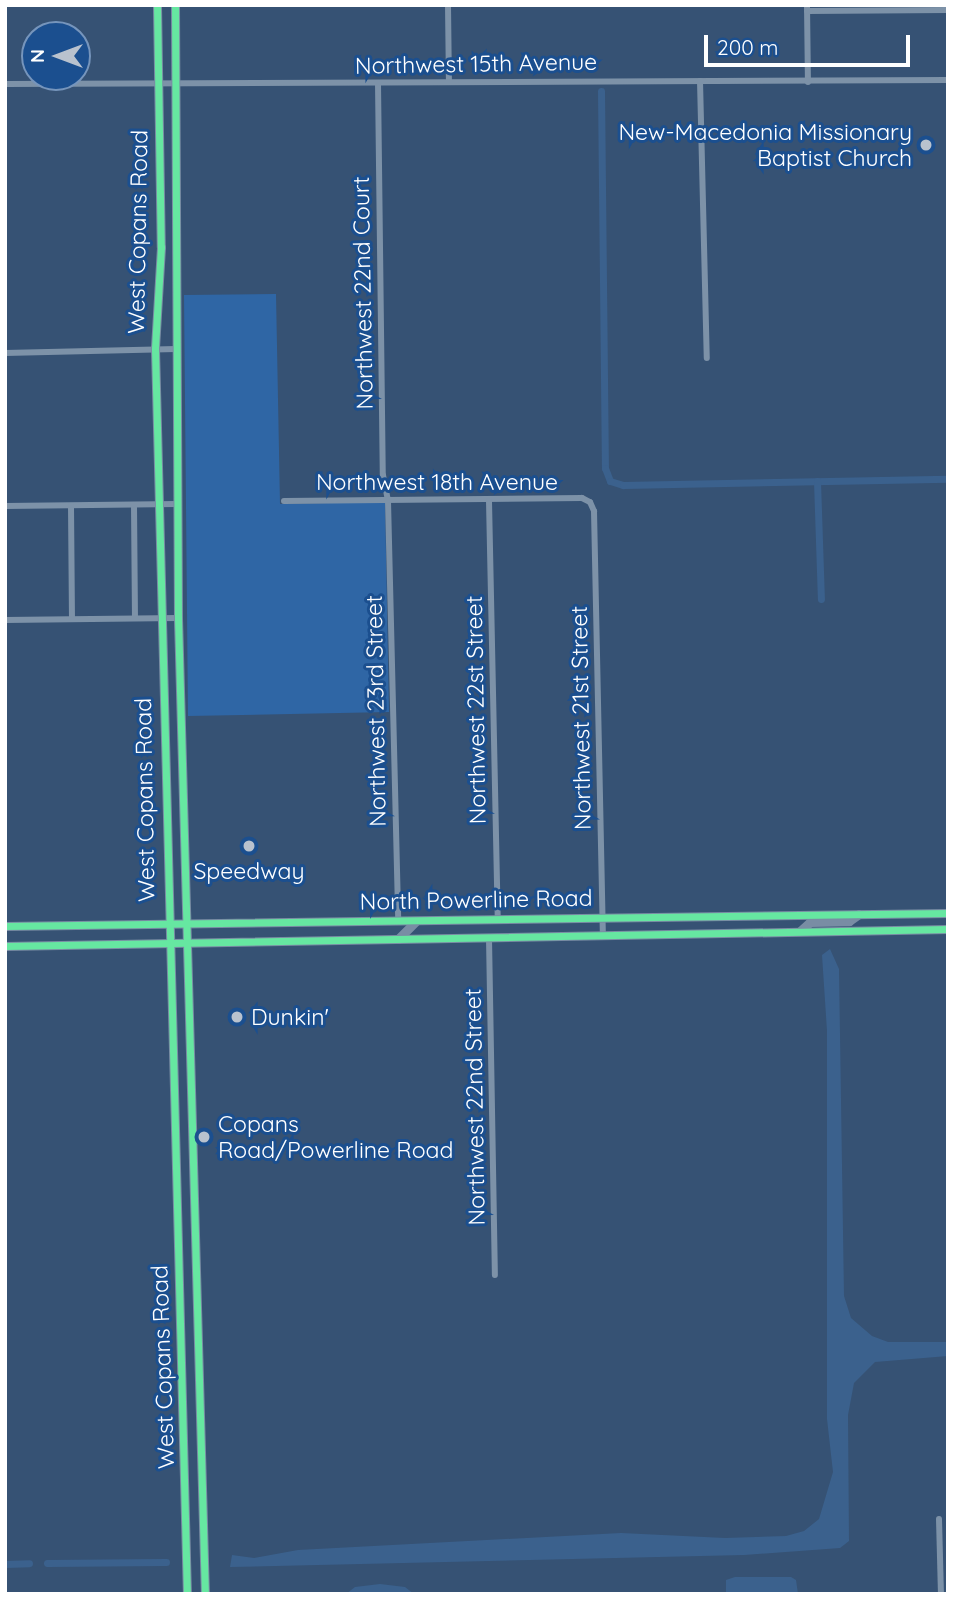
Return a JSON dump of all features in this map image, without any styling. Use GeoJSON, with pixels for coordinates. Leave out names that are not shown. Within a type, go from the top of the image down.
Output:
{"type":"FeatureCollection","features":[{"type":"Feature","properties":{"kind":"main road","name":"West Copans Road"},"geometry":{"type":"LineString","coordinates":[[157,5],[162,247],[155,349],[167,923],[187,1594]]}},
{"type":"Feature","properties":{"kind":"main road","name":"West Copans Road"},"geometry":{"type":"LineString","coordinates":[[175,5],[178,618],[205,1594]]}},
{"type":"Feature","properties":{"kind":"main road","name":"North Powerline Road"},"geometry":{"type":"LineString","coordinates":[[5,926],[948,913]]}},
{"type":"Feature","properties":{"kind":"main road"},"geometry":{"type":"LineString","coordinates":[[800,931],[810,922],[849,921],[859,914]]}},
{"type":"Feature","properties":{"kind":"main road"},"geometry":{"type":"LineString","coordinates":[[398,939],[418,920]]}},
{"type":"Feature","properties":{"kind":"main road","name":"North Powerline Road"},"geometry":{"type":"LineString","coordinates":[[5,946],[948,929]]}},
{"type":"Feature","properties":{"kind":"street"},"geometry":{"type":"LineString","coordinates":[[448,5],[449,82]]}},
{"type":"Feature","properties":{"kind":"street"},"geometry":{"type":"LineString","coordinates":[[808,82],[807,8],[948,10]]}},
{"type":"Feature","properties":{"kind":"street","name":"Northwest 15th Avenue"},"geometry":{"type":"LineString","coordinates":[[5,84],[948,80]]}},
{"type":"Feature","properties":{"kind":"street"},"geometry":{"type":"LineString","coordinates":[[700,81],[707,358]]}},
{"type":"Feature","properties":{"kind":"street","name":"Northwest 22nd Court"},"geometry":{"type":"LineString","coordinates":[[378,83],[383,475],[388,501]]}},
{"type":"Feature","properties":{"kind":"street"},"geometry":{"type":"LineString","coordinates":[[5,353],[176,349]]}},
{"type":"Feature","properties":{"kind":"street","name":"Northwest 18th Avenue"},"geometry":{"type":"LineString","coordinates":[[284,501],[582,498],[590,502]]}},
{"type":"Feature","properties":{"kind":"street","name":"Northwest 23rd Street"},"geometry":{"type":"LineString","coordinates":[[388,501],[398,920]]}},
{"type":"Feature","properties":{"kind":"street","name":"Northwest 22st Street"},"geometry":{"type":"LineString","coordinates":[[489,501],[498,919]]}},
{"type":"Feature","properties":{"kind":"street","name":"Northwest 21st Street"},"geometry":{"type":"LineString","coordinates":[[590,502],[594,511],[603,934]]}},
{"type":"Feature","properties":{"kind":"street"},"geometry":{"type":"LineString","coordinates":[[5,506],[177,504]]}},
{"type":"Feature","properties":{"kind":"street"},"geometry":{"type":"LineString","coordinates":[[134,505],[135,618]]}},
{"type":"Feature","properties":{"kind":"street"},"geometry":{"type":"LineString","coordinates":[[71,506],[72,618]]}},
{"type":"Feature","properties":{"kind":"street"},"geometry":{"type":"LineString","coordinates":[[5,621],[178,618]]}},
{"type":"Feature","properties":{"kind":"street","name":"Northwest 22nd Street"},"geometry":{"type":"LineString","coordinates":[[489,938],[495,1275]]}},
{"type":"Feature","properties":{"kind":"street"},"geometry":{"type":"LineString","coordinates":[[939,1519],[941,1594]]}},
{"type":"Feature","properties":{"kind":"shaded area"},"geometry":{"type":"Polygon","coordinates":[[[276,294],[280,504],[385,502],[389,712],[188,716],[184,295],[276,294]]]}},
{"type":"Feature","properties":{"kind":"shaded area"},"geometry":{"type":"Polygon","coordinates":[[[830,949],[839,969],[844,1296],[851,1318],[872,1336],[888,1342],[948,1342],[948,1356],[875,1362],[854,1383],[848,1415],[849,1541],[840,1548],[744,1555],[230,1567],[232,1555],[254,1558],[298,1550],[621,1533],[725,1538],[786,1536],[804,1531],[819,1519],[833,1472],[827,1419],[827,1031],[822,955],[830,949]]]}},
{"type":"Feature","properties":{"kind":"shaded area"},"geometry":{"type":"Polygon","coordinates":[[[735,1577],[791,1577],[796,1580],[798,1594],[726,1594],[726,1580],[735,1577]]]}},
{"type":"Feature","properties":{"kind":"shaded area"},"geometry":{"type":"Polygon","coordinates":[[[380,1584],[405,1587],[414,1594],[346,1594],[355,1587],[380,1584]]]}},
{"type":"Feature","properties":{"kind":"waterway"},"geometry":{"type":"LineString","coordinates":[[601,91],[605,468],[610,481],[623,485],[948,479]]}},
{"type":"Feature","properties":{"kind":"waterway"},"geometry":{"type":"LineString","coordinates":[[817,481],[821,599]]}},
{"type":"Feature","properties":{"kind":"waterway"},"geometry":{"type":"LineString","coordinates":[[47,1563],[166,1562]]}},
{"type":"Feature","properties":{"kind":"waterway"},"geometry":{"type":"LineString","coordinates":[[5,1564],[29,1563]]}},
{"type":"Feature","properties":{"kind":"cycle path"},"geometry":{"type":"LineString","coordinates":[[157,5],[161,247],[155,349],[187,1594]]}},
{"type":"Feature","properties":{"kind":"cycle path"},"geometry":{"type":"LineString","coordinates":[[175,5],[178,618],[205,1594]]}},
{"type":"Feature","properties":{"kind":"cycle path"},"geometry":{"type":"LineString","coordinates":[[5,926],[948,913]]}},
{"type":"Feature","properties":{"kind":"cycle path"},"geometry":{"type":"LineString","coordinates":[[5,946],[948,929]]}},
{"type":"Feature","properties":{"kind":"place","name":"New-Macedonia Missionary Baptist Church"},"geometry":{"type":"Point","coordinates":[926,145]}},
{"type":"Feature","properties":{"kind":"place","name":"Speedway"},"geometry":{"type":"Point","coordinates":[249,846]}},
{"type":"Feature","properties":{"kind":"place","name":"Dunkin'"},"geometry":{"type":"Point","coordinates":[237,1017]}},
{"type":"Feature","properties":{"kind":"place","name":"Copans Road/Powerline Road"},"geometry":{"type":"Point","coordinates":[204,1137]}}]}
